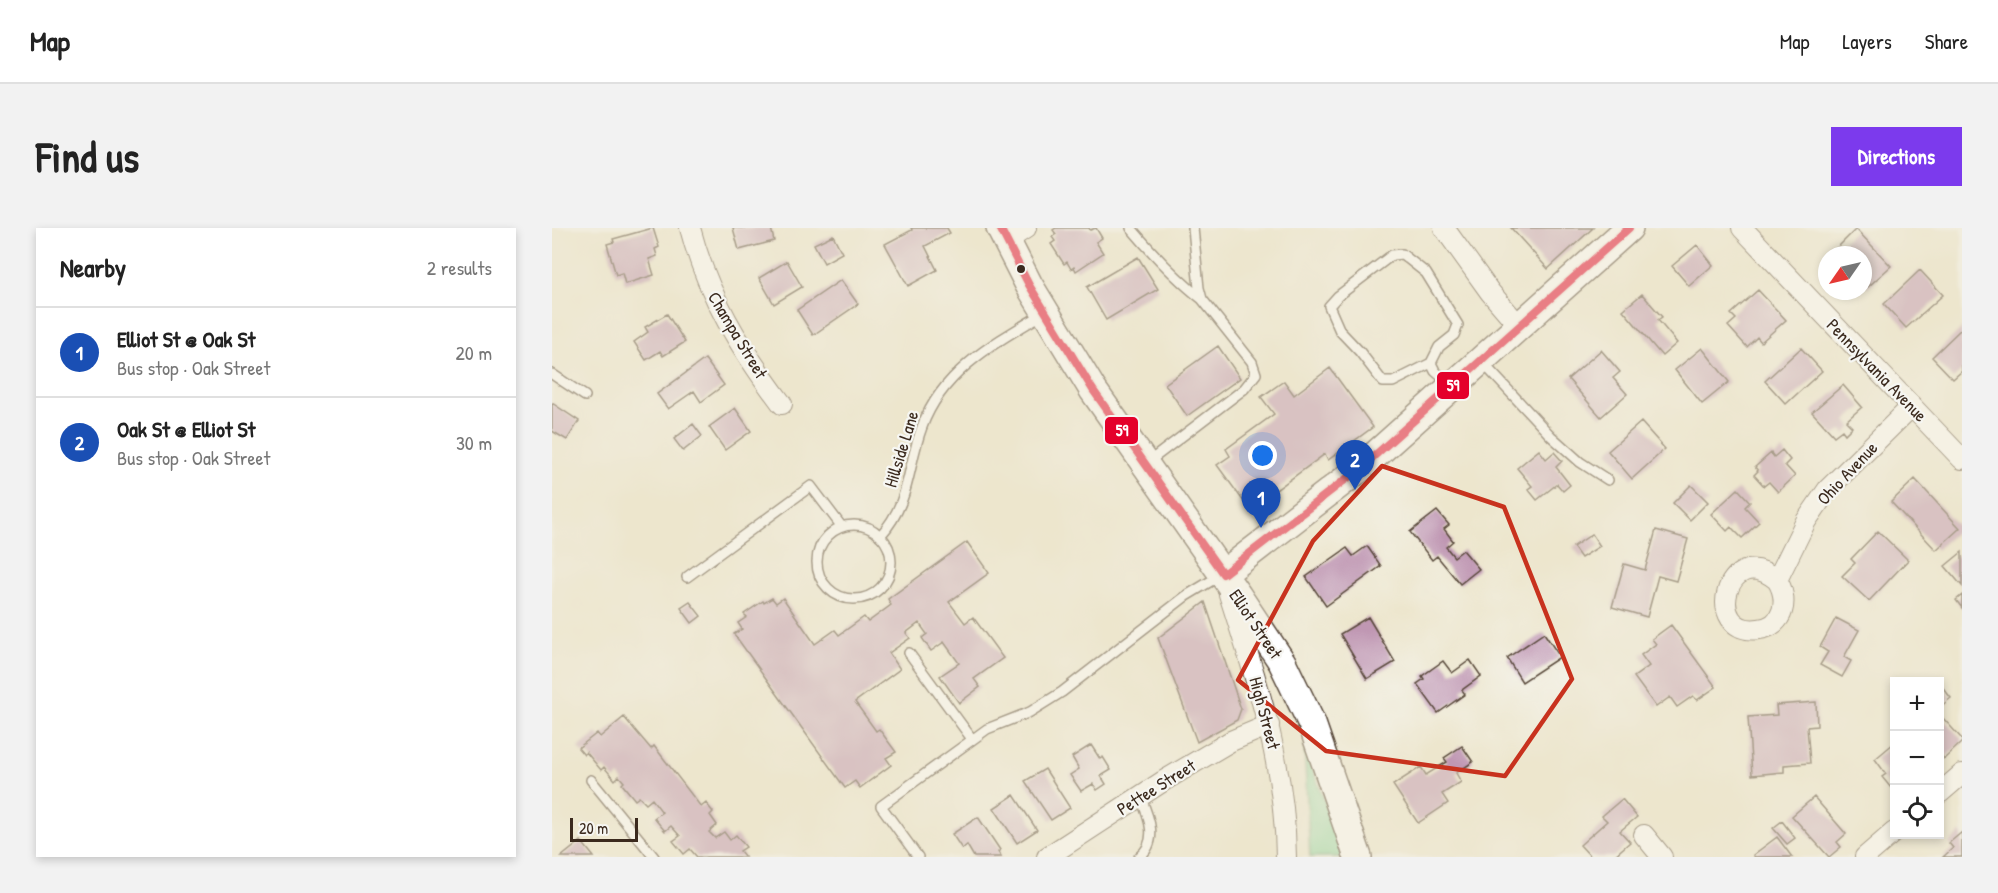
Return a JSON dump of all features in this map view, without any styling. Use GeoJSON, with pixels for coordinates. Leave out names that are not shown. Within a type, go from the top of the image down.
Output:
{"type":"FeatureCollection","features":[{"type":"Feature","properties":{"kind":"street","name":"Champa Street"},"geometry":{"type":"LineString","coordinates":[[690,228],[707,283],[726,322],[754,367],[782,404]]}},
{"type":"Feature","properties":{"kind":"street"},"geometry":{"type":"LineString","coordinates":[[1444,228],[1490,292],[1520,327]]}},
{"type":"Feature","properties":{"kind":"street"},"geometry":{"type":"LineString","coordinates":[[1223,574],[1363,466],[1629,228]]}},
{"type":"Feature","properties":{"kind":"street","name":"Pennsylvania Avenue"},"geometry":{"type":"LineString","coordinates":[[1742,228],[1962,459]]}},
{"type":"Feature","properties":{"kind":"street","name":"Elliot Street"},"geometry":{"type":"LineString","coordinates":[[1011,232],[1045,312],[1093,390],[1268,640],[1304,705],[1320,743],[1358,857]]}},
{"type":"Feature","properties":{"kind":"street","name":"Ohio Avenue"},"geometry":{"type":"LineString","coordinates":[[1777,580],[1806,521],[1828,489],[1912,406]]}},
{"type":"Feature","properties":{"kind":"street","name":"High Street"},"geometry":{"type":"LineString","coordinates":[[1223,574],[1260,689],[1269,725],[1281,786],[1286,857]]}},
{"type":"Feature","properties":{"kind":"street","name":"Pettee Street"},"geometry":{"type":"LineString","coordinates":[[1047,857],[1230,741],[1269,725]]}},
{"type":"Feature","properties":{"kind":"street"},"geometry":{"type":"LineString","coordinates":[[1944,790],[1962,774]]}},
{"type":"Feature","properties":{"kind":"street"},"geometry":{"type":"LineString","coordinates":[[1644,835],[1662,857]]}},
{"type":"Feature","properties":{"kind":"street"},"geometry":{"type":"LineString","coordinates":[[1865,857],[1890,835]]}},
{"type":"Feature","properties":{"kind":"lane"},"geometry":{"type":"LineString","coordinates":[[1131,228],[1159,261],[1181,283],[1202,299],[1252,362],[1256,374],[1244,389],[1145,464]]}},
{"type":"Feature","properties":{"kind":"lane"},"geometry":{"type":"LineString","coordinates":[[1193,228],[1202,299]]}},
{"type":"Feature","properties":{"kind":"lane"},"geometry":{"type":"LineString","coordinates":[[1402,254],[1426,273],[1458,325],[1454,335],[1439,347],[1431,363],[1393,382],[1383,382],[1340,331],[1329,306],[1338,296],[1392,255],[1402,254]]}},
{"type":"Feature","properties":{"kind":"lane","name":"Hillside Lane"},"geometry":{"type":"LineString","coordinates":[[880,536],[893,522],[903,499],[922,426],[930,408],[944,388],[978,354],[1045,312]]}},
{"type":"Feature","properties":{"kind":"lane"},"geometry":{"type":"LineString","coordinates":[[1482,361],[1551,436],[1580,462],[1608,480]]}},
{"type":"Feature","properties":{"kind":"lane"},"geometry":{"type":"LineString","coordinates":[[1431,363],[1435,372],[1453,387]]}},
{"type":"Feature","properties":{"kind":"lane"},"geometry":{"type":"LineString","coordinates":[[552,374],[585,396]]}},
{"type":"Feature","properties":{"kind":"lane"},"geometry":{"type":"LineString","coordinates":[[687,577],[811,486],[842,527]]}},
{"type":"Feature","properties":{"kind":"lane"},"geometry":{"type":"LineString","coordinates":[[853,525],[866,527],[880,536],[888,549],[891,560],[890,571],[885,583],[874,594],[858,599],[848,599],[832,592],[821,579],[817,563],[820,549],[824,541],[842,527],[853,525]]}},
{"type":"Feature","properties":{"kind":"lane"},"geometry":{"type":"LineString","coordinates":[[918,857],[881,806],[972,739],[999,723],[1030,712],[1062,692],[1186,596],[1223,574]]}},
{"type":"Feature","properties":{"kind":"lane"},"geometry":{"type":"LineString","coordinates":[[909,653],[972,739]]}},
{"type":"Feature","properties":{"kind":"lane"},"geometry":{"type":"LineString","coordinates":[[591,780],[654,857]]}},
{"type":"Feature","properties":{"kind":"lane"},"geometry":{"type":"LineString","coordinates":[[1139,857],[1143,855],[1152,836],[1151,820],[1140,796]]}},
{"type":"Feature","properties":{"kind":"highlighted area"},"geometry":{"type":"Polygon","coordinates":[[[1382,466],[1504,507],[1572,679],[1505,776],[1326,751],[1238,680],[1313,541],[1382,466]]]}},
{"type":"Feature","properties":{"kind":"green space"},"geometry":{"type":"Polygon","coordinates":[[[1304,745],[1345,857],[1310,857],[1304,745]]]}},
{"type":"Feature","properties":{"kind":"building"},"geometry":{"type":"Polygon","coordinates":[[[653,228],[659,247],[655,249],[657,256],[649,259],[654,275],[625,284],[622,273],[616,275],[607,244],[614,242],[613,239],[653,228]]]}},
{"type":"Feature","properties":{"kind":"building"},"geometry":{"type":"Polygon","coordinates":[[[733,228],[771,228],[774,241],[739,250],[733,228]]]}},
{"type":"Feature","properties":{"kind":"building"},"geometry":{"type":"Polygon","coordinates":[[[911,228],[947,228],[950,233],[925,246],[937,270],[908,286],[885,244],[912,230],[911,228]]]}},
{"type":"Feature","properties":{"kind":"building"},"geometry":{"type":"Polygon","coordinates":[[[1056,228],[1089,228],[1090,230],[1096,228],[1102,238],[1096,242],[1103,253],[1076,271],[1074,267],[1071,269],[1067,262],[1064,264],[1051,244],[1055,241],[1052,237],[1056,234],[1053,230],[1056,228]]]}},
{"type":"Feature","properties":{"kind":"building"},"geometry":{"type":"Polygon","coordinates":[[[1511,228],[1593,228],[1548,269],[1511,228]]]}},
{"type":"Feature","properties":{"kind":"building"},"geometry":{"type":"Polygon","coordinates":[[[1856,229],[1891,266],[1872,283],[1872,246],[1839,246],[1856,229]]]}},
{"type":"Feature","properties":{"kind":"building"},"geometry":{"type":"Polygon","coordinates":[[[833,235],[842,253],[824,263],[814,244],[833,235]]]}},
{"type":"Feature","properties":{"kind":"building"},"geometry":{"type":"Polygon","coordinates":[[[1697,245],[1713,265],[1689,286],[1672,266],[1697,245]]]}},
{"type":"Feature","properties":{"kind":"building"},"geometry":{"type":"Polygon","coordinates":[[[1138,257],[1158,289],[1106,320],[1087,287],[1138,257]]]}},
{"type":"Feature","properties":{"kind":"building"},"geometry":{"type":"Polygon","coordinates":[[[787,261],[802,287],[774,304],[759,278],[787,261]]]}},
{"type":"Feature","properties":{"kind":"building"},"geometry":{"type":"Polygon","coordinates":[[[1920,270],[1943,295],[1906,328],[1884,304],[1920,270]]]}},
{"type":"Feature","properties":{"kind":"building"},"geometry":{"type":"Polygon","coordinates":[[[841,280],[858,304],[813,335],[797,310],[841,280]]]}},
{"type":"Feature","properties":{"kind":"building"},"geometry":{"type":"Polygon","coordinates":[[[1758,290],[1786,320],[1761,342],[1757,337],[1747,347],[1728,326],[1736,319],[1731,314],[1758,290]]]}},
{"type":"Feature","properties":{"kind":"building"},"geometry":{"type":"Polygon","coordinates":[[[1642,294],[1662,317],[1658,320],[1677,343],[1662,356],[1623,310],[1642,294]]]}},
{"type":"Feature","properties":{"kind":"building"},"geometry":{"type":"Polygon","coordinates":[[[667,314],[685,342],[663,356],[660,351],[646,360],[634,342],[648,332],[645,327],[667,314]]]}},
{"type":"Feature","properties":{"kind":"building"},"geometry":{"type":"Polygon","coordinates":[[[1962,328],[1962,371],[1953,379],[1932,357],[1962,328]]]}},
{"type":"Feature","properties":{"kind":"building"},"geometry":{"type":"Polygon","coordinates":[[[1218,346],[1240,378],[1187,416],[1165,384],[1218,346]]]}},
{"type":"Feature","properties":{"kind":"building"},"geometry":{"type":"Polygon","coordinates":[[[1702,348],[1729,382],[1702,404],[1675,370],[1702,348]]]}},
{"type":"Feature","properties":{"kind":"building"},"geometry":{"type":"Polygon","coordinates":[[[1801,348],[1822,371],[1786,404],[1765,381],[1801,348]]]}},
{"type":"Feature","properties":{"kind":"building"},"geometry":{"type":"Polygon","coordinates":[[[1601,350],[1620,372],[1613,378],[1627,394],[1601,417],[1568,379],[1601,350]]]}},
{"type":"Feature","properties":{"kind":"building"},"geometry":{"type":"Polygon","coordinates":[[[705,359],[724,385],[701,402],[694,391],[668,409],[657,394],[705,359]]]}},
{"type":"Feature","properties":{"kind":"building"},"geometry":{"type":"Polygon","coordinates":[[[1330,368],[1373,427],[1328,460],[1325,454],[1261,501],[1256,494],[1244,502],[1217,465],[1230,456],[1226,449],[1274,414],[1261,397],[1284,381],[1294,395],[1330,368]]]}},
{"type":"Feature","properties":{"kind":"building"},"geometry":{"type":"Polygon","coordinates":[[[1843,385],[1862,407],[1846,421],[1852,427],[1845,434],[1842,430],[1834,436],[1812,412],[1843,385]]]}},
{"type":"Feature","properties":{"kind":"building"},"geometry":{"type":"Polygon","coordinates":[[[552,403],[579,421],[567,440],[552,431],[552,403]]]}},
{"type":"Feature","properties":{"kind":"building"},"geometry":{"type":"Polygon","coordinates":[[[735,408],[751,431],[725,450],[709,427],[735,408]]]}},
{"type":"Feature","properties":{"kind":"building"},"geometry":{"type":"Polygon","coordinates":[[[1641,422],[1665,449],[1632,479],[1608,451],[1641,422]]]}},
{"type":"Feature","properties":{"kind":"building"},"geometry":{"type":"Polygon","coordinates":[[[693,424],[702,436],[683,451],[674,439],[693,424]]]}},
{"type":"Feature","properties":{"kind":"building"},"geometry":{"type":"Polygon","coordinates":[[[1539,450],[1546,459],[1554,452],[1562,461],[1556,467],[1570,485],[1563,491],[1557,484],[1537,500],[1528,489],[1532,486],[1517,468],[1539,450]]]}},
{"type":"Feature","properties":{"kind":"building"},"geometry":{"type":"Polygon","coordinates":[[[1782,450],[1790,460],[1785,465],[1795,476],[1778,492],[1769,482],[1764,486],[1754,475],[1758,471],[1755,467],[1771,453],[1774,457],[1782,450]]]}},
{"type":"Feature","properties":{"kind":"building"},"geometry":{"type":"Polygon","coordinates":[[[1915,479],[1960,528],[1936,550],[1891,502],[1915,479]]]}},
{"type":"Feature","properties":{"kind":"building"},"geometry":{"type":"Polygon","coordinates":[[[1691,485],[1708,502],[1690,520],[1673,503],[1691,485]]]}},
{"type":"Feature","properties":{"kind":"building"},"geometry":{"type":"Polygon","coordinates":[[[1738,489],[1750,502],[1745,507],[1759,522],[1742,538],[1731,527],[1727,531],[1711,514],[1738,489]]]}},
{"type":"Feature","properties":{"kind":"building"},"geometry":{"type":"Polygon","coordinates":[[[1437,511],[1449,525],[1444,529],[1453,541],[1446,547],[1454,557],[1463,550],[1479,569],[1460,584],[1437,556],[1432,560],[1410,532],[1437,511]]]}},
{"type":"Feature","properties":{"kind":"building"},"geometry":{"type":"Polygon","coordinates":[[[1656,530],[1688,539],[1676,581],[1658,576],[1647,617],[1612,607],[1624,564],[1645,570],[1656,530]]]}},
{"type":"Feature","properties":{"kind":"building"},"geometry":{"type":"Polygon","coordinates":[[[1878,531],[1908,560],[1869,601],[1842,576],[1855,563],[1851,559],[1878,531]]]}},
{"type":"Feature","properties":{"kind":"building"},"geometry":{"type":"Polygon","coordinates":[[[1592,534],[1600,546],[1581,558],[1573,547],[1592,534]]]}},
{"type":"Feature","properties":{"kind":"building"},"geometry":{"type":"Polygon","coordinates":[[[967,542],[989,573],[949,602],[965,623],[973,617],[1003,658],[974,679],[980,687],[959,703],[940,676],[959,663],[944,642],[931,651],[922,638],[927,634],[919,623],[906,633],[910,638],[889,653],[900,669],[855,702],[876,731],[879,729],[896,752],[886,758],[891,765],[860,788],[855,781],[845,788],[734,634],[742,629],[738,623],[747,617],[744,614],[763,601],[764,603],[772,598],[776,603],[783,598],[815,644],[835,630],[839,635],[864,617],[868,622],[891,605],[888,599],[967,542]]]}},
{"type":"Feature","properties":{"kind":"building"},"geometry":{"type":"Polygon","coordinates":[[[1367,546],[1381,566],[1326,606],[1306,577],[1347,548],[1353,556],[1367,546]]]}},
{"type":"Feature","properties":{"kind":"building"},"geometry":{"type":"Polygon","coordinates":[[[1962,552],[1962,586],[1945,566],[1962,552]]]}},
{"type":"Feature","properties":{"kind":"building"},"geometry":{"type":"Polygon","coordinates":[[[1962,595],[1962,608],[1956,600],[1962,595]]]}},
{"type":"Feature","properties":{"kind":"building"},"geometry":{"type":"Polygon","coordinates":[[[690,602],[701,616],[692,623],[681,608],[690,602]]]}},
{"type":"Feature","properties":{"kind":"building"},"geometry":{"type":"Polygon","coordinates":[[[1205,602],[1241,709],[1237,720],[1197,742],[1158,638],[1205,602]]]}},
{"type":"Feature","properties":{"kind":"building"},"geometry":{"type":"Polygon","coordinates":[[[1368,617],[1395,662],[1367,679],[1340,634],[1368,617]]]}},
{"type":"Feature","properties":{"kind":"building"},"geometry":{"type":"Polygon","coordinates":[[[1836,618],[1859,630],[1844,657],[1851,661],[1842,677],[1820,665],[1828,652],[1820,647],[1836,618]]]}},
{"type":"Feature","properties":{"kind":"building"},"geometry":{"type":"Polygon","coordinates":[[[1671,625],[1716,687],[1697,700],[1693,696],[1677,707],[1670,697],[1656,707],[1634,677],[1649,666],[1641,655],[1656,644],[1652,639],[1671,625]]]}},
{"type":"Feature","properties":{"kind":"building"},"geometry":{"type":"Polygon","coordinates":[[[1544,633],[1560,657],[1522,682],[1507,658],[1544,633]]]}},
{"type":"Feature","properties":{"kind":"building"},"geometry":{"type":"Polygon","coordinates":[[[1470,660],[1481,676],[1462,690],[1465,694],[1438,713],[1417,684],[1424,679],[1422,676],[1443,661],[1452,673],[1470,660]]]}},
{"type":"Feature","properties":{"kind":"building"},"geometry":{"type":"Polygon","coordinates":[[[1944,689],[1951,698],[1944,704],[1944,689]]]}},
{"type":"Feature","properties":{"kind":"building"},"geometry":{"type":"Polygon","coordinates":[[[1816,702],[1817,726],[1807,727],[1810,763],[1784,765],[1784,772],[1752,775],[1748,717],[1777,715],[1776,705],[1816,702]]]}},
{"type":"Feature","properties":{"kind":"building"},"geometry":{"type":"Polygon","coordinates":[[[624,717],[651,749],[654,746],[701,807],[706,803],[713,812],[710,815],[717,825],[709,832],[715,838],[724,832],[730,840],[736,835],[746,847],[740,851],[745,857],[697,857],[690,849],[684,854],[673,841],[680,836],[671,826],[665,831],[654,818],[662,812],[652,799],[646,804],[639,797],[635,800],[622,784],[624,782],[619,776],[615,780],[604,767],[601,770],[586,752],[584,755],[578,748],[597,733],[600,737],[624,717]]]}},
{"type":"Feature","properties":{"kind":"building"},"geometry":{"type":"Polygon","coordinates":[[[1944,719],[1962,739],[1962,742],[1944,759],[1944,719]]]}},
{"type":"Feature","properties":{"kind":"building"},"geometry":{"type":"Polygon","coordinates":[[[1091,745],[1100,759],[1103,757],[1111,770],[1101,776],[1106,784],[1097,790],[1093,784],[1081,791],[1070,775],[1079,769],[1072,757],[1091,745]]]}},
{"type":"Feature","properties":{"kind":"building"},"geometry":{"type":"Polygon","coordinates":[[[1462,746],[1473,762],[1456,773],[1461,782],[1442,794],[1448,803],[1418,823],[1393,785],[1421,767],[1426,775],[1447,762],[1444,758],[1462,746]]]}},
{"type":"Feature","properties":{"kind":"building"},"geometry":{"type":"Polygon","coordinates":[[[1890,746],[1890,787],[1882,777],[1886,774],[1875,759],[1890,746]]]}},
{"type":"Feature","properties":{"kind":"building"},"geometry":{"type":"Polygon","coordinates":[[[1045,769],[1070,808],[1051,820],[1025,781],[1045,769]]]}},
{"type":"Feature","properties":{"kind":"building"},"geometry":{"type":"Polygon","coordinates":[[[1014,795],[1037,830],[1017,843],[994,808],[1014,795]]]}},
{"type":"Feature","properties":{"kind":"building"},"geometry":{"type":"Polygon","coordinates":[[[1814,797],[1846,834],[1837,842],[1841,847],[1829,857],[1792,816],[1814,797]]]}},
{"type":"Feature","properties":{"kind":"building"},"geometry":{"type":"Polygon","coordinates":[[[1622,799],[1637,817],[1620,831],[1630,842],[1613,857],[1591,857],[1580,845],[1607,821],[1602,816],[1622,799]]]}},
{"type":"Feature","properties":{"kind":"building"},"geometry":{"type":"Polygon","coordinates":[[[978,817],[1000,850],[998,852],[1001,857],[974,857],[967,845],[962,849],[952,834],[978,817]]]}},
{"type":"Feature","properties":{"kind":"building"},"geometry":{"type":"Polygon","coordinates":[[[1782,821],[1795,838],[1787,844],[1773,828],[1782,821]]]}},
{"type":"Feature","properties":{"kind":"building"},"geometry":{"type":"Polygon","coordinates":[[[1962,832],[1962,857],[1943,857],[1953,848],[1949,843],[1962,832]]]}},
{"type":"Feature","properties":{"kind":"building"},"geometry":{"type":"Polygon","coordinates":[[[1777,837],[1792,857],[1755,857],[1753,855],[1777,837]]]}},
{"type":"Feature","properties":{"kind":"building"},"geometry":{"type":"Polygon","coordinates":[[[581,841],[594,857],[561,857],[581,841]]]}},
{"type":"Feature","properties":{"kind":"transit line","name":"59"},"geometry":{"type":"LineString","coordinates":[[1000,228],[1029,285],[1093,390],[1223,574],[1363,466],[1629,228]]}},
{"type":"Feature","properties":{"kind":"place","name":"Oak St @ Elliot St"},"geometry":{"type":"Point","coordinates":[1355,490]}},
{"type":"Feature","properties":{"kind":"place","name":"Elliot St @ Oak St"},"geometry":{"type":"Point","coordinates":[1261,528]}}]}
